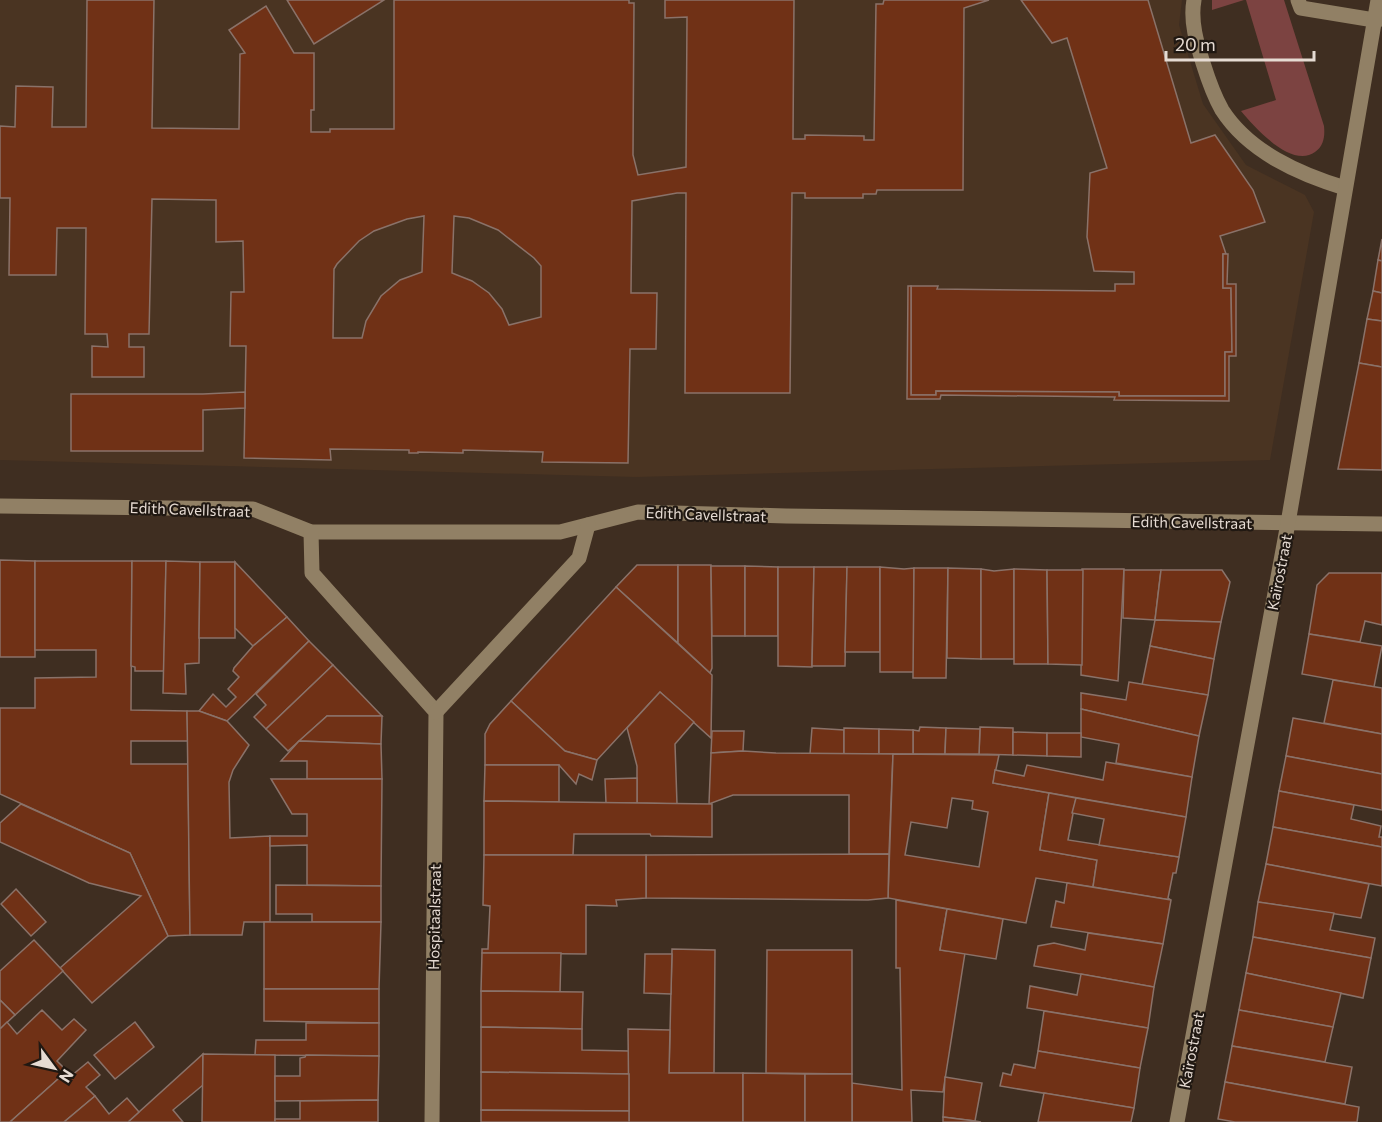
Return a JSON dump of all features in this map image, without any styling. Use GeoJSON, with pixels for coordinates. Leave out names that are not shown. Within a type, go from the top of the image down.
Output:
{"type":"FeatureCollection","features":[{"type":"Feature","properties":{"kind":"street"},"geometry":{"type":"LineString","coordinates":[[1194,0],[1192,11],[1197,46],[1209,82],[1222,110],[1242,134],[1263,151],[1291,168],[1345,188]]}},
{"type":"Feature","properties":{"kind":"street"},"geometry":{"type":"LineString","coordinates":[[1298,0],[1301,8],[1378,19]]}},
{"type":"Feature","properties":{"kind":"street","name":"Kaïrostraat"},"geometry":{"type":"LineString","coordinates":[[1177,1122],[1288,523],[1345,188],[1378,19],[1378,0]]}},
{"type":"Feature","properties":{"kind":"street","name":"Edith Cavellstraat"},"geometry":{"type":"LineString","coordinates":[[0,506],[253,509],[311,532],[550,532],[638,512],[1382,524]]}},
{"type":"Feature","properties":{"kind":"street"},"geometry":{"type":"LineString","coordinates":[[311,532],[312,573],[436,712],[579,558],[588,525]]}},
{"type":"Feature","properties":{"kind":"street","name":"Hospitaalstraat"},"geometry":{"type":"LineString","coordinates":[[432,1122],[436,712]]}},
{"type":"Feature","properties":{"kind":"shaded area"},"geometry":{"type":"Polygon","coordinates":[[[0,0],[1182,0],[1179,25],[1203,104],[1246,165],[1305,195],[1314,212],[1270,460],[636,477],[0,460],[0,0]]]}},
{"type":"Feature","properties":{"kind":"shaded area"},"geometry":{"type":"Polygon","coordinates":[[[1212,0],[1244,0],[1212,10],[1212,0]]]}},
{"type":"Feature","properties":{"kind":"shaded area"},"geometry":{"type":"Polygon","coordinates":[[[1246,0],[1284,0],[1324,126],[1320,147],[1306,156],[1285,151],[1255,127],[1241,111],[1276,100],[1246,0]]]}},
{"type":"Feature","properties":{"kind":"building"},"geometry":{"type":"Polygon","coordinates":[[[87,0],[154,0],[152,128],[239,129],[240,54],[245,53],[229,30],[266,6],[294,53],[314,53],[314,110],[311,110],[311,132],[330,132],[330,129],[394,129],[394,0],[629,0],[629,3],[634,3],[633,155],[638,175],[686,167],[687,17],[665,18],[665,0],[794,0],[793,139],[805,139],[805,135],[864,136],[864,140],[874,140],[876,4],[883,4],[884,0],[989,0],[964,8],[963,190],[877,190],[876,194],[863,194],[863,198],[805,198],[805,193],[792,193],[790,393],[685,393],[686,193],[632,201],[631,293],[657,293],[656,349],[630,349],[628,463],[542,462],[543,452],[463,450],[463,453],[409,453],[409,450],[330,449],[331,460],[244,458],[246,346],[230,346],[231,292],[244,292],[243,241],[216,242],[216,200],[152,199],[149,334],[129,334],[129,347],[144,347],[144,377],[92,377],[92,346],[108,347],[107,334],[85,334],[86,228],[57,228],[56,275],[9,275],[10,198],[0,198],[0,126],[15,127],[16,86],[53,87],[52,127],[86,127],[87,0]],[[424,216],[407,219],[374,231],[359,241],[337,264],[334,269],[333,338],[362,338],[366,321],[381,296],[400,280],[422,272],[424,216]],[[454,216],[452,273],[472,281],[489,293],[502,309],[509,325],[541,317],[541,266],[498,230],[469,218],[454,216]]]}},
{"type":"Feature","properties":{"kind":"building"},"geometry":{"type":"Polygon","coordinates":[[[287,0],[384,0],[314,44],[287,0]]]}},
{"type":"Feature","properties":{"kind":"building"},"geometry":{"type":"Polygon","coordinates":[[[1021,0],[1148,0],[1191,143],[1215,135],[1253,190],[1265,222],[1220,236],[1226,254],[1223,254],[1223,288],[1231,288],[1232,352],[1225,352],[1225,396],[1119,396],[1119,392],[936,391],[936,395],[911,395],[911,286],[938,286],[937,289],[1115,291],[1115,284],[1134,284],[1134,272],[1094,271],[1087,237],[1090,173],[1107,168],[1067,38],[1052,43],[1021,0]]]}},
{"type":"Feature","properties":{"kind":"building"},"geometry":{"type":"Polygon","coordinates":[[[1382,239],[1382,261],[1378,260],[1382,239]]]}},
{"type":"Feature","properties":{"kind":"building"},"geometry":{"type":"Polygon","coordinates":[[[1223,254],[1228,254],[1227,284],[1236,284],[1236,356],[1229,356],[1229,401],[941,395],[940,399],[907,399],[908,286],[911,286],[911,395],[936,395],[936,391],[1119,392],[1119,396],[1225,396],[1225,352],[1232,352],[1231,288],[1223,288],[1223,254]]]}},
{"type":"Feature","properties":{"kind":"building"},"geometry":{"type":"Polygon","coordinates":[[[1378,260],[1382,261],[1382,293],[1373,291],[1378,260]]]}},
{"type":"Feature","properties":{"kind":"building"},"geometry":{"type":"Polygon","coordinates":[[[1373,291],[1382,293],[1382,321],[1367,319],[1373,291]]]}},
{"type":"Feature","properties":{"kind":"building"},"geometry":{"type":"Polygon","coordinates":[[[1367,319],[1382,321],[1382,367],[1359,363],[1367,319]]]}},
{"type":"Feature","properties":{"kind":"building"},"geometry":{"type":"Polygon","coordinates":[[[1359,363],[1382,367],[1382,470],[1338,469],[1359,363]]]}},
{"type":"Feature","properties":{"kind":"building"},"geometry":{"type":"Polygon","coordinates":[[[245,392],[245,408],[203,410],[203,451],[71,451],[71,394],[245,392]]]}},
{"type":"Feature","properties":{"kind":"building"},"geometry":{"type":"Polygon","coordinates":[[[0,560],[35,561],[35,657],[0,657],[0,560]]]}},
{"type":"Feature","properties":{"kind":"building"},"geometry":{"type":"Polygon","coordinates":[[[35,561],[132,561],[131,710],[187,711],[188,741],[131,741],[131,764],[188,764],[190,935],[168,936],[130,853],[0,794],[0,708],[35,708],[35,678],[96,677],[96,650],[35,650],[35,561]]]}},
{"type":"Feature","properties":{"kind":"building"},"geometry":{"type":"Polygon","coordinates":[[[132,561],[166,561],[164,671],[135,671],[135,667],[131,666],[132,561]]]}},
{"type":"Feature","properties":{"kind":"building"},"geometry":{"type":"Polygon","coordinates":[[[166,561],[200,562],[199,663],[185,664],[186,694],[163,693],[166,561]]]}},
{"type":"Feature","properties":{"kind":"building"},"geometry":{"type":"Polygon","coordinates":[[[200,562],[235,562],[235,638],[199,638],[200,562]]]}},
{"type":"Feature","properties":{"kind":"building"},"geometry":{"type":"Polygon","coordinates":[[[235,562],[287,617],[253,646],[235,628],[235,562]]]}},
{"type":"Feature","properties":{"kind":"building"},"geometry":{"type":"Polygon","coordinates":[[[637,565],[678,565],[678,643],[616,587],[637,565]]]}},
{"type":"Feature","properties":{"kind":"building"},"geometry":{"type":"Polygon","coordinates":[[[678,565],[711,565],[712,668],[710,673],[678,643],[678,565]]]}},
{"type":"Feature","properties":{"kind":"building"},"geometry":{"type":"Polygon","coordinates":[[[711,566],[745,566],[745,636],[712,636],[711,566]]]}},
{"type":"Feature","properties":{"kind":"building"},"geometry":{"type":"Polygon","coordinates":[[[745,566],[778,567],[778,636],[745,636],[745,566]]]}},
{"type":"Feature","properties":{"kind":"building"},"geometry":{"type":"Polygon","coordinates":[[[778,567],[814,567],[812,667],[778,666],[778,567]]]}},
{"type":"Feature","properties":{"kind":"building"},"geometry":{"type":"Polygon","coordinates":[[[814,567],[847,567],[845,666],[812,666],[814,567]]]}},
{"type":"Feature","properties":{"kind":"building"},"geometry":{"type":"Polygon","coordinates":[[[847,567],[880,567],[880,652],[845,652],[847,567]]]}},
{"type":"Feature","properties":{"kind":"building"},"geometry":{"type":"Polygon","coordinates":[[[880,567],[914,568],[914,672],[880,672],[880,567]]]}},
{"type":"Feature","properties":{"kind":"building"},"geometry":{"type":"Polygon","coordinates":[[[914,568],[948,568],[946,678],[913,678],[914,568]]]}},
{"type":"Feature","properties":{"kind":"building"},"geometry":{"type":"Polygon","coordinates":[[[948,568],[981,569],[981,659],[947,658],[948,568]]]}},
{"type":"Feature","properties":{"kind":"building"},"geometry":{"type":"Polygon","coordinates":[[[981,569],[994,571],[1014,569],[1014,659],[981,659],[981,569]]]}},
{"type":"Feature","properties":{"kind":"building"},"geometry":{"type":"Polygon","coordinates":[[[1014,569],[1047,570],[1048,664],[1014,664],[1014,569]]]}},
{"type":"Feature","properties":{"kind":"building"},"geometry":{"type":"Polygon","coordinates":[[[1082,569],[1124,569],[1118,681],[1081,675],[1082,569]]]}},
{"type":"Feature","properties":{"kind":"building"},"geometry":{"type":"Polygon","coordinates":[[[1047,570],[1083,570],[1082,665],[1048,664],[1047,570]]]}},
{"type":"Feature","properties":{"kind":"building"},"geometry":{"type":"Polygon","coordinates":[[[1124,570],[1161,570],[1155,620],[1123,618],[1124,570]]]}},
{"type":"Feature","properties":{"kind":"building"},"geometry":{"type":"Polygon","coordinates":[[[1161,570],[1222,570],[1230,582],[1221,622],[1155,620],[1161,570]]]}},
{"type":"Feature","properties":{"kind":"building"},"geometry":{"type":"Polygon","coordinates":[[[1329,573],[1382,573],[1382,625],[1365,621],[1360,642],[1309,634],[1317,585],[1329,573]]]}},
{"type":"Feature","properties":{"kind":"building"},"geometry":{"type":"Polygon","coordinates":[[[616,587],[712,675],[711,738],[660,692],[597,760],[565,751],[511,701],[616,587]]]}},
{"type":"Feature","properties":{"kind":"building"},"geometry":{"type":"Polygon","coordinates":[[[287,617],[309,641],[227,721],[199,711],[213,694],[226,707],[236,697],[228,689],[239,677],[233,671],[234,668],[253,646],[287,617]]]}},
{"type":"Feature","properties":{"kind":"building"},"geometry":{"type":"Polygon","coordinates":[[[1155,620],[1221,622],[1214,659],[1150,646],[1155,620]]]}},
{"type":"Feature","properties":{"kind":"building"},"geometry":{"type":"Polygon","coordinates":[[[1309,634],[1382,646],[1374,687],[1302,674],[1309,634]]]}},
{"type":"Feature","properties":{"kind":"building"},"geometry":{"type":"Polygon","coordinates":[[[309,641],[333,665],[266,729],[254,717],[266,705],[256,694],[309,641]]]}},
{"type":"Feature","properties":{"kind":"building"},"geometry":{"type":"Polygon","coordinates":[[[1150,646],[1214,659],[1208,695],[1142,685],[1150,646]]]}},
{"type":"Feature","properties":{"kind":"building"},"geometry":{"type":"Polygon","coordinates":[[[333,665],[382,716],[327,716],[288,751],[266,729],[333,665]]]}},
{"type":"Feature","properties":{"kind":"building"},"geometry":{"type":"Polygon","coordinates":[[[1333,680],[1382,688],[1382,734],[1324,723],[1333,680]]]}},
{"type":"Feature","properties":{"kind":"building"},"geometry":{"type":"Polygon","coordinates":[[[1129,682],[1208,695],[1199,736],[1081,709],[1081,693],[1126,700],[1129,682]]]}},
{"type":"Feature","properties":{"kind":"building"},"geometry":{"type":"Polygon","coordinates":[[[660,692],[694,722],[675,744],[677,804],[637,803],[637,766],[627,728],[660,692]]]}},
{"type":"Feature","properties":{"kind":"building"},"geometry":{"type":"Polygon","coordinates":[[[511,701],[565,751],[597,760],[592,780],[579,774],[576,784],[559,765],[485,765],[485,734],[490,724],[511,701]]]}},
{"type":"Feature","properties":{"kind":"building"},"geometry":{"type":"Polygon","coordinates":[[[1081,709],[1199,736],[1192,777],[1116,763],[1119,744],[1081,737],[1081,709]]]}},
{"type":"Feature","properties":{"kind":"building"},"geometry":{"type":"Polygon","coordinates":[[[187,711],[199,711],[227,721],[249,745],[233,770],[229,782],[230,838],[270,836],[270,922],[244,922],[242,935],[190,935],[187,711]]]}},
{"type":"Feature","properties":{"kind":"building"},"geometry":{"type":"Polygon","coordinates":[[[327,716],[382,716],[381,744],[299,741],[327,716]]]}},
{"type":"Feature","properties":{"kind":"building"},"geometry":{"type":"Polygon","coordinates":[[[1293,718],[1382,734],[1382,774],[1286,756],[1293,718]]]}},
{"type":"Feature","properties":{"kind":"building"},"geometry":{"type":"Polygon","coordinates":[[[920,727],[946,728],[945,754],[913,754],[913,730],[919,731],[920,727]]]}},
{"type":"Feature","properties":{"kind":"building"},"geometry":{"type":"Polygon","coordinates":[[[980,727],[1013,728],[1013,755],[979,754],[980,727]]]}},
{"type":"Feature","properties":{"kind":"building"},"geometry":{"type":"Polygon","coordinates":[[[812,728],[844,730],[844,754],[810,754],[812,728]]]}},
{"type":"Feature","properties":{"kind":"building"},"geometry":{"type":"Polygon","coordinates":[[[844,728],[879,729],[879,754],[844,754],[844,728]]]}},
{"type":"Feature","properties":{"kind":"building"},"geometry":{"type":"Polygon","coordinates":[[[946,728],[980,729],[979,754],[945,754],[946,728]]]}},
{"type":"Feature","properties":{"kind":"building"},"geometry":{"type":"Polygon","coordinates":[[[879,729],[913,730],[913,754],[879,754],[879,729]]]}},
{"type":"Feature","properties":{"kind":"building"},"geometry":{"type":"Polygon","coordinates":[[[712,731],[744,731],[743,751],[711,753],[712,731]]]}},
{"type":"Feature","properties":{"kind":"building"},"geometry":{"type":"Polygon","coordinates":[[[1013,732],[1047,733],[1047,756],[1013,755],[1013,732]]]}},
{"type":"Feature","properties":{"kind":"building"},"geometry":{"type":"Polygon","coordinates":[[[1047,733],[1081,733],[1081,757],[1047,756],[1047,733]]]}},
{"type":"Feature","properties":{"kind":"building"},"geometry":{"type":"Polygon","coordinates":[[[299,741],[381,744],[382,779],[307,779],[307,761],[281,761],[299,741]]]}},
{"type":"Feature","properties":{"kind":"building"},"geometry":{"type":"Polygon","coordinates":[[[743,751],[893,754],[889,854],[849,854],[849,795],[733,795],[709,804],[711,753],[743,751]]]}},
{"type":"Feature","properties":{"kind":"building"},"geometry":{"type":"Polygon","coordinates":[[[893,754],[999,755],[993,783],[1049,793],[1040,850],[1097,860],[1093,887],[1036,878],[1026,923],[888,898],[893,754]],[[952,798],[947,828],[911,822],[905,855],[979,867],[988,812],[972,809],[973,801],[952,798]]]}},
{"type":"Feature","properties":{"kind":"building"},"geometry":{"type":"Polygon","coordinates":[[[1286,756],[1382,774],[1382,810],[1279,791],[1286,756]]]}},
{"type":"Feature","properties":{"kind":"building"},"geometry":{"type":"Polygon","coordinates":[[[1106,762],[1192,777],[1186,817],[993,783],[995,770],[1024,776],[1027,765],[1103,780],[1106,762]]]}},
{"type":"Feature","properties":{"kind":"building"},"geometry":{"type":"Polygon","coordinates":[[[485,765],[559,765],[559,802],[484,801],[485,765]]]}},
{"type":"Feature","properties":{"kind":"building"},"geometry":{"type":"Polygon","coordinates":[[[637,778],[637,803],[606,803],[605,779],[637,778]]]}},
{"type":"Feature","properties":{"kind":"building"},"geometry":{"type":"Polygon","coordinates":[[[271,779],[382,779],[381,886],[307,885],[307,845],[270,846],[270,836],[307,836],[307,814],[292,814],[271,779]]]}},
{"type":"Feature","properties":{"kind":"building"},"geometry":{"type":"Polygon","coordinates":[[[1279,791],[1354,805],[1351,819],[1381,826],[1379,837],[1382,837],[1382,847],[1273,827],[1279,791]]]}},
{"type":"Feature","properties":{"kind":"building"},"geometry":{"type":"Polygon","coordinates":[[[1049,793],[1076,798],[1068,840],[1179,857],[1168,898],[1171,900],[1093,887],[1097,860],[1040,850],[1049,793]]]}},
{"type":"Feature","properties":{"kind":"building"},"geometry":{"type":"Polygon","coordinates":[[[1076,798],[1186,817],[1179,857],[1099,845],[1104,819],[1072,813],[1076,798]]]}},
{"type":"Feature","properties":{"kind":"building"},"geometry":{"type":"Polygon","coordinates":[[[484,801],[712,804],[712,837],[574,834],[573,855],[484,855],[484,801]]]}},
{"type":"Feature","properties":{"kind":"building"},"geometry":{"type":"Polygon","coordinates":[[[21,804],[130,853],[168,936],[92,1003],[60,968],[141,896],[89,883],[0,842],[0,823],[21,804]]]}},
{"type":"Feature","properties":{"kind":"building"},"geometry":{"type":"Polygon","coordinates":[[[1273,827],[1382,847],[1382,886],[1266,864],[1273,827]]]}},
{"type":"Feature","properties":{"kind":"building"},"geometry":{"type":"Polygon","coordinates":[[[889,854],[888,898],[868,900],[646,898],[646,855],[889,854]]]}},
{"type":"Feature","properties":{"kind":"building"},"geometry":{"type":"Polygon","coordinates":[[[484,855],[646,855],[646,898],[616,900],[617,906],[586,905],[586,954],[482,953],[482,949],[488,949],[490,906],[483,905],[484,855]]]}},
{"type":"Feature","properties":{"kind":"building"},"geometry":{"type":"Polygon","coordinates":[[[1266,864],[1369,884],[1361,918],[1258,902],[1266,864]]]}},
{"type":"Feature","properties":{"kind":"building"},"geometry":{"type":"Polygon","coordinates":[[[1067,883],[1171,900],[1163,944],[1051,927],[1056,901],[1064,903],[1067,883]]]}},
{"type":"Feature","properties":{"kind":"building"},"geometry":{"type":"Polygon","coordinates":[[[276,885],[381,886],[381,922],[312,922],[312,914],[276,914],[276,885]]]}},
{"type":"Feature","properties":{"kind":"building"},"geometry":{"type":"Polygon","coordinates":[[[16,889],[46,922],[31,936],[1,904],[16,889]]]}},
{"type":"Feature","properties":{"kind":"building"},"geometry":{"type":"Polygon","coordinates":[[[896,900],[947,909],[940,950],[965,953],[943,1092],[911,1090],[912,1122],[852,1122],[852,1083],[902,1090],[900,968],[896,968],[896,900]]]}},
{"type":"Feature","properties":{"kind":"building"},"geometry":{"type":"Polygon","coordinates":[[[1258,902],[1334,913],[1330,930],[1375,938],[1371,958],[1253,937],[1258,902]]]}},
{"type":"Feature","properties":{"kind":"building"},"geometry":{"type":"Polygon","coordinates":[[[947,909],[1003,919],[996,959],[940,950],[947,909]]]}},
{"type":"Feature","properties":{"kind":"building"},"geometry":{"type":"Polygon","coordinates":[[[264,922],[381,922],[379,989],[264,989],[264,922]]]}},
{"type":"Feature","properties":{"kind":"building"},"geometry":{"type":"Polygon","coordinates":[[[1088,933],[1163,944],[1154,987],[1034,966],[1038,946],[1054,943],[1085,950],[1088,933]]]}},
{"type":"Feature","properties":{"kind":"building"},"geometry":{"type":"Polygon","coordinates":[[[1253,937],[1371,958],[1363,998],[1246,973],[1253,937]]]}},
{"type":"Feature","properties":{"kind":"building"},"geometry":{"type":"Polygon","coordinates":[[[34,940],[63,971],[15,1015],[0,1000],[0,971],[34,940]]]}},
{"type":"Feature","properties":{"kind":"building"},"geometry":{"type":"Polygon","coordinates":[[[672,949],[715,950],[714,1073],[669,1073],[672,949]]]}},
{"type":"Feature","properties":{"kind":"building"},"geometry":{"type":"Polygon","coordinates":[[[767,950],[852,950],[852,1074],[766,1073],[767,950]]]}},
{"type":"Feature","properties":{"kind":"building"},"geometry":{"type":"Polygon","coordinates":[[[482,953],[561,953],[560,992],[481,991],[482,953]]]}},
{"type":"Feature","properties":{"kind":"building"},"geometry":{"type":"Polygon","coordinates":[[[645,954],[672,954],[671,994],[644,993],[645,954]]]}},
{"type":"Feature","properties":{"kind":"building"},"geometry":{"type":"Polygon","coordinates":[[[1246,973],[1341,993],[1333,1027],[1239,1010],[1246,973]]]}},
{"type":"Feature","properties":{"kind":"building"},"geometry":{"type":"Polygon","coordinates":[[[1081,974],[1154,987],[1148,1028],[1027,1008],[1030,986],[1077,995],[1081,974]]]}},
{"type":"Feature","properties":{"kind":"building"},"geometry":{"type":"Polygon","coordinates":[[[264,989],[379,989],[379,1023],[264,1021],[264,989]]]}},
{"type":"Feature","properties":{"kind":"building"},"geometry":{"type":"Polygon","coordinates":[[[481,991],[583,992],[582,1029],[481,1027],[481,991]]]}},
{"type":"Feature","properties":{"kind":"building"},"geometry":{"type":"Polygon","coordinates":[[[0,1000],[15,1015],[0,1029],[0,1000]]]}},
{"type":"Feature","properties":{"kind":"building"},"geometry":{"type":"Polygon","coordinates":[[[42,1010],[62,1030],[74,1019],[86,1030],[57,1061],[67,1071],[10,1122],[0,1122],[0,1029],[7,1022],[17,1034],[42,1010]]]}},
{"type":"Feature","properties":{"kind":"building"},"geometry":{"type":"Polygon","coordinates":[[[1239,1010],[1333,1027],[1325,1062],[1232,1046],[1239,1010]]]}},
{"type":"Feature","properties":{"kind":"building"},"geometry":{"type":"Polygon","coordinates":[[[1044,1011],[1148,1028],[1140,1068],[1038,1051],[1044,1011]]]}},
{"type":"Feature","properties":{"kind":"building"},"geometry":{"type":"Polygon","coordinates":[[[135,1022],[154,1047],[115,1079],[94,1055],[135,1022]]]}},
{"type":"Feature","properties":{"kind":"building"},"geometry":{"type":"Polygon","coordinates":[[[306,1023],[379,1023],[379,1056],[255,1055],[256,1040],[306,1040],[306,1023]]]}},
{"type":"Feature","properties":{"kind":"building"},"geometry":{"type":"Polygon","coordinates":[[[481,1027],[582,1029],[582,1050],[629,1051],[629,1074],[481,1072],[481,1027]]]}},
{"type":"Feature","properties":{"kind":"building"},"geometry":{"type":"Polygon","coordinates":[[[628,1029],[670,1030],[669,1073],[743,1073],[743,1122],[629,1122],[628,1029]]]}},
{"type":"Feature","properties":{"kind":"building"},"geometry":{"type":"Polygon","coordinates":[[[1232,1046],[1352,1067],[1345,1104],[1225,1082],[1232,1046]]]}},
{"type":"Feature","properties":{"kind":"building"},"geometry":{"type":"Polygon","coordinates":[[[1038,1051],[1140,1068],[1134,1108],[1000,1086],[1003,1073],[1011,1075],[1014,1064],[1035,1068],[1038,1051]]]}},
{"type":"Feature","properties":{"kind":"building"},"geometry":{"type":"Polygon","coordinates":[[[203,1054],[203,1085],[173,1110],[183,1122],[128,1122],[203,1054]]]}},
{"type":"Feature","properties":{"kind":"building"},"geometry":{"type":"Polygon","coordinates":[[[203,1054],[275,1055],[275,1122],[202,1122],[203,1054]]]}},
{"type":"Feature","properties":{"kind":"building"},"geometry":{"type":"Polygon","coordinates":[[[306,1055],[379,1056],[378,1100],[275,1101],[275,1076],[300,1076],[300,1058],[306,1055]]]}},
{"type":"Feature","properties":{"kind":"building"},"geometry":{"type":"Polygon","coordinates":[[[88,1062],[100,1075],[86,1087],[95,1096],[64,1122],[10,1122],[67,1071],[71,1076],[88,1062]]]}},
{"type":"Feature","properties":{"kind":"building"},"geometry":{"type":"Polygon","coordinates":[[[481,1072],[629,1074],[629,1111],[481,1110],[481,1072]]]}},
{"type":"Feature","properties":{"kind":"building"},"geometry":{"type":"Polygon","coordinates":[[[743,1073],[805,1074],[805,1122],[743,1122],[743,1073]]]}},
{"type":"Feature","properties":{"kind":"building"},"geometry":{"type":"Polygon","coordinates":[[[805,1074],[852,1074],[852,1122],[805,1122],[805,1074]]]}},
{"type":"Feature","properties":{"kind":"building"},"geometry":{"type":"Polygon","coordinates":[[[945,1077],[982,1083],[975,1121],[943,1117],[945,1077]]]}},
{"type":"Feature","properties":{"kind":"building"},"geometry":{"type":"Polygon","coordinates":[[[1225,1082],[1359,1107],[1357,1122],[1235,1122],[1218,1119],[1225,1082]]]}},
{"type":"Feature","properties":{"kind":"building"},"geometry":{"type":"Polygon","coordinates":[[[1044,1093],[1134,1108],[1131,1122],[1038,1122],[1044,1093]]]}},
{"type":"Feature","properties":{"kind":"building"},"geometry":{"type":"Polygon","coordinates":[[[95,1096],[109,1114],[127,1098],[139,1112],[128,1122],[64,1122],[95,1096]]]}},
{"type":"Feature","properties":{"kind":"building"},"geometry":{"type":"Polygon","coordinates":[[[378,1100],[378,1122],[275,1122],[275,1119],[300,1119],[300,1101],[378,1100]]]}},
{"type":"Feature","properties":{"kind":"building"},"geometry":{"type":"Polygon","coordinates":[[[481,1110],[629,1111],[629,1122],[481,1122],[481,1110]]]}},
{"type":"Feature","properties":{"kind":"building"},"geometry":{"type":"Polygon","coordinates":[[[943,1117],[975,1121],[981,1122],[943,1122],[943,1117]]]}}]}
